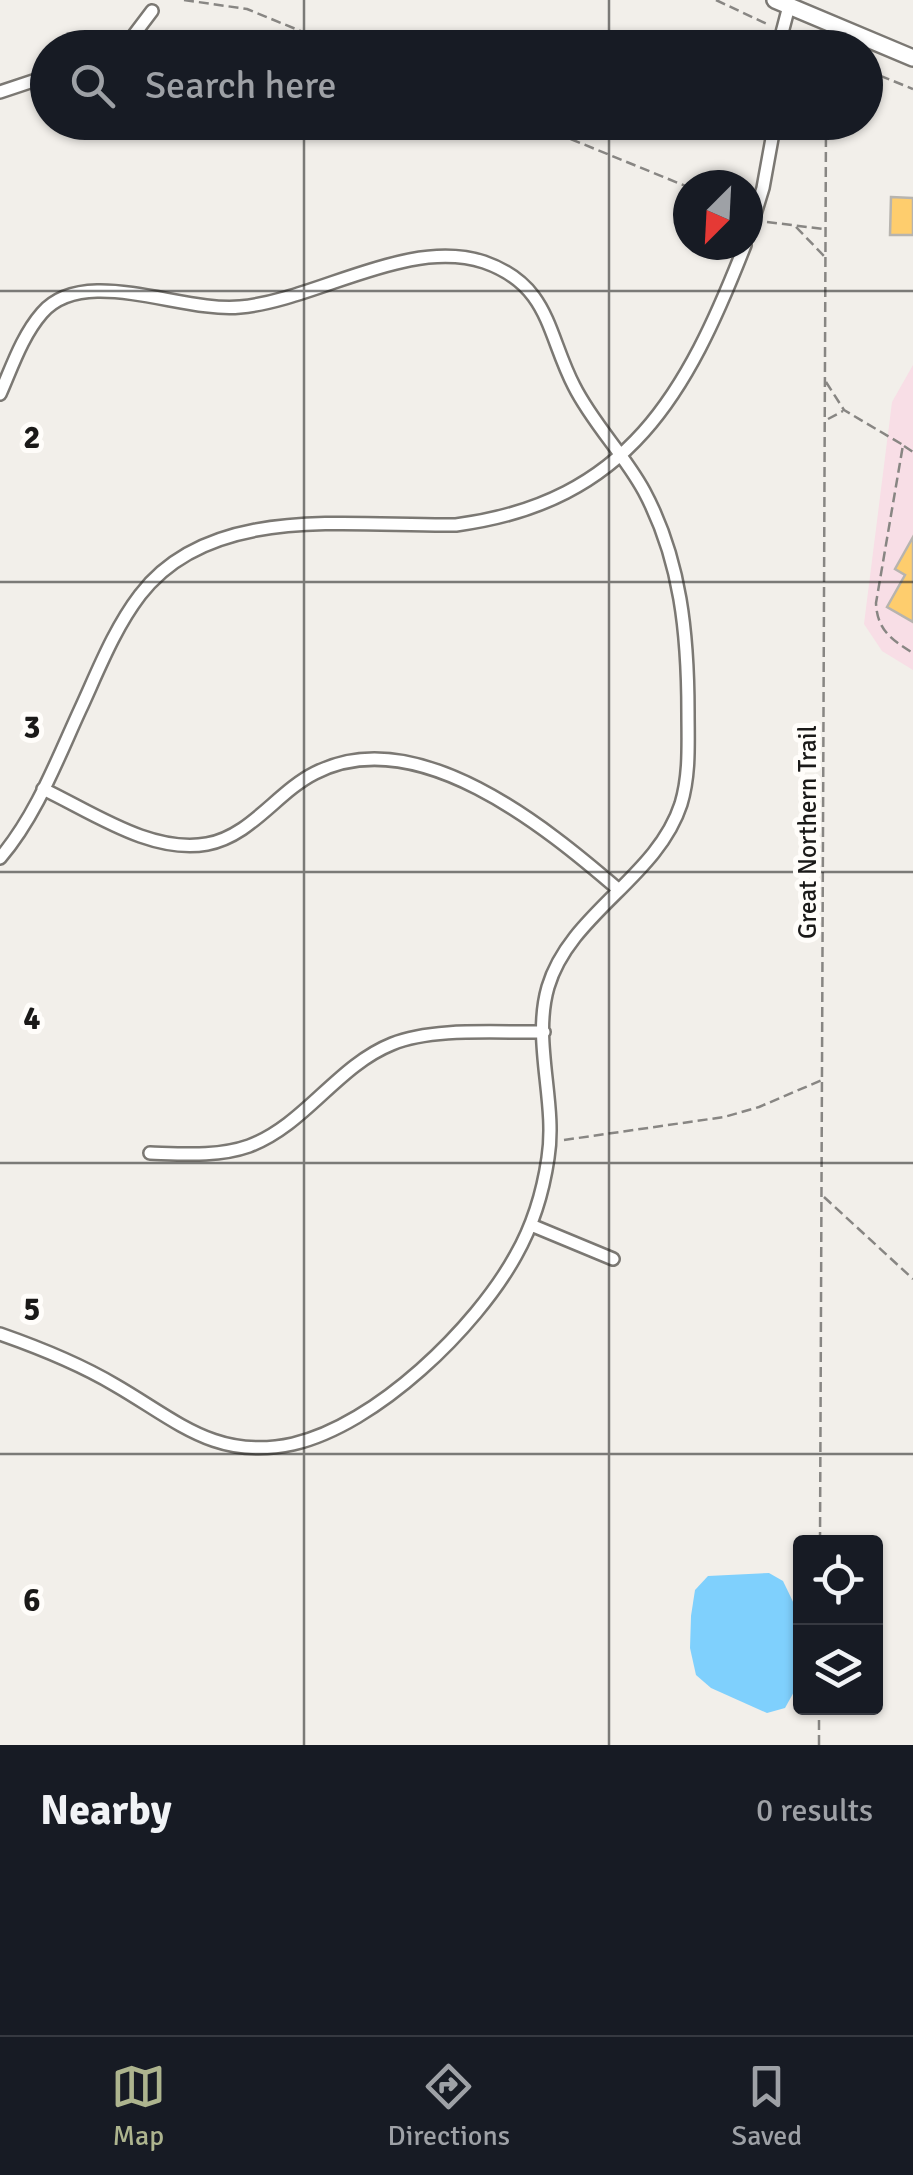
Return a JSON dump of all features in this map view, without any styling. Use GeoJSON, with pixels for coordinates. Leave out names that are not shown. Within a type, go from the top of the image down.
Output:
{"type":"FeatureCollection","features":[{"type":"Feature","properties":{"kind":"street"},"geometry":{"type":"LineString","coordinates":[[782,30],[782,3],[846,30]]}},
{"type":"Feature","properties":{"kind":"street"},"geometry":{"type":"LineString","coordinates":[[137,30],[152,10]]}},
{"type":"Feature","properties":{"kind":"street"},"geometry":{"type":"LineString","coordinates":[[883,45],[913,58]]}},
{"type":"Feature","properties":{"kind":"street"},"geometry":{"type":"LineString","coordinates":[[0,92],[30,82]]}},
{"type":"Feature","properties":{"kind":"street"},"geometry":{"type":"LineString","coordinates":[[763,178],[770,140]]}},
{"type":"Feature","properties":{"kind":"street"},"geometry":{"type":"LineString","coordinates":[[0,394],[39,316],[71,294],[94,290],[201,307],[242,307],[425,258],[446,256],[482,262],[513,277],[548,316],[572,383],[622,454],[662,530],[680,594],[686,636],[688,746],[685,787],[673,822],[654,852],[557,963],[544,1000],[550,1142],[540,1196],[530,1225],[502,1277],[438,1352],[356,1416],[311,1438],[249,1448],[200,1436],[68,1360],[0,1334]]}},
{"type":"Feature","properties":{"kind":"street"},"geometry":{"type":"LineString","coordinates":[[0,858],[23,827],[43,789],[130,609],[156,576],[191,552],[228,534],[270,527],[456,525],[506,516],[561,494],[622,454],[648,429],[686,376],[738,260]]}},
{"type":"Feature","properties":{"kind":"street"},"geometry":{"type":"LineString","coordinates":[[43,789],[142,835],[176,845],[210,844],[239,831],[296,784],[331,766],[368,758],[404,762],[498,800],[553,834],[618,890]]}},
{"type":"Feature","properties":{"kind":"street"},"geometry":{"type":"LineString","coordinates":[[150,1153],[218,1152],[262,1140],[365,1056],[395,1043],[428,1035],[544,1032]]}},
{"type":"Feature","properties":{"kind":"street"},"geometry":{"type":"LineString","coordinates":[[530,1225],[613,1258]]}},
{"type":"Feature","properties":{"kind":"path"},"geometry":{"type":"LineString","coordinates":[[184,0],[247,9],[298,30]]}},
{"type":"Feature","properties":{"kind":"path"},"geometry":{"type":"LineString","coordinates":[[716,0],[780,30]]}},
{"type":"Feature","properties":{"kind":"path"},"geometry":{"type":"LineString","coordinates":[[883,77],[913,90]]}},
{"type":"Feature","properties":{"kind":"path"},"geometry":{"type":"LineString","coordinates":[[573,140],[673,181]]}},
{"type":"Feature","properties":{"kind":"path","name":"Great Northern Trail"},"geometry":{"type":"LineString","coordinates":[[820,1535],[826,140]]}},
{"type":"Feature","properties":{"kind":"path"},"geometry":{"type":"LineString","coordinates":[[763,220],[825,230]]}},
{"type":"Feature","properties":{"kind":"path"},"geometry":{"type":"LineString","coordinates":[[796,226],[826,258]]}},
{"type":"Feature","properties":{"kind":"path"},"geometry":{"type":"LineString","coordinates":[[826,382],[844,410],[913,452]]}},
{"type":"Feature","properties":{"kind":"path"},"geometry":{"type":"LineString","coordinates":[[825,420],[844,410]]}},
{"type":"Feature","properties":{"kind":"path"},"geometry":{"type":"LineString","coordinates":[[903,446],[876,603],[878,622],[891,640],[913,653]]}},
{"type":"Feature","properties":{"kind":"path"},"geometry":{"type":"LineString","coordinates":[[550,1142],[724,1117],[760,1108],[824,1079]]}},
{"type":"Feature","properties":{"kind":"path"},"geometry":{"type":"LineString","coordinates":[[823,1196],[913,1280]]}},
{"type":"Feature","properties":{"kind":"path"},"geometry":{"type":"LineString","coordinates":[[818,1745],[819,1715]]}},
{"type":"Feature","properties":{"kind":"shaded area"},"geometry":{"type":"Polygon","coordinates":[[[913,365],[913,670],[882,651],[864,624],[892,402],[913,365]]]}},
{"type":"Feature","properties":{"kind":"water"},"geometry":{"type":"Polygon","coordinates":[[[769,1573],[783,1581],[793,1602],[793,1694],[785,1708],[767,1713],[711,1688],[696,1675],[690,1648],[691,1616],[695,1590],[708,1576],[769,1573]]]}},
{"type":"Feature","properties":{"kind":"building"},"geometry":{"type":"Polygon","coordinates":[[[891,197],[913,198],[913,235],[890,235],[891,197]]]}},
{"type":"Feature","properties":{"kind":"building"},"geometry":{"type":"Polygon","coordinates":[[[913,537],[913,622],[887,607],[905,575],[895,569],[913,537]]]}}]}
